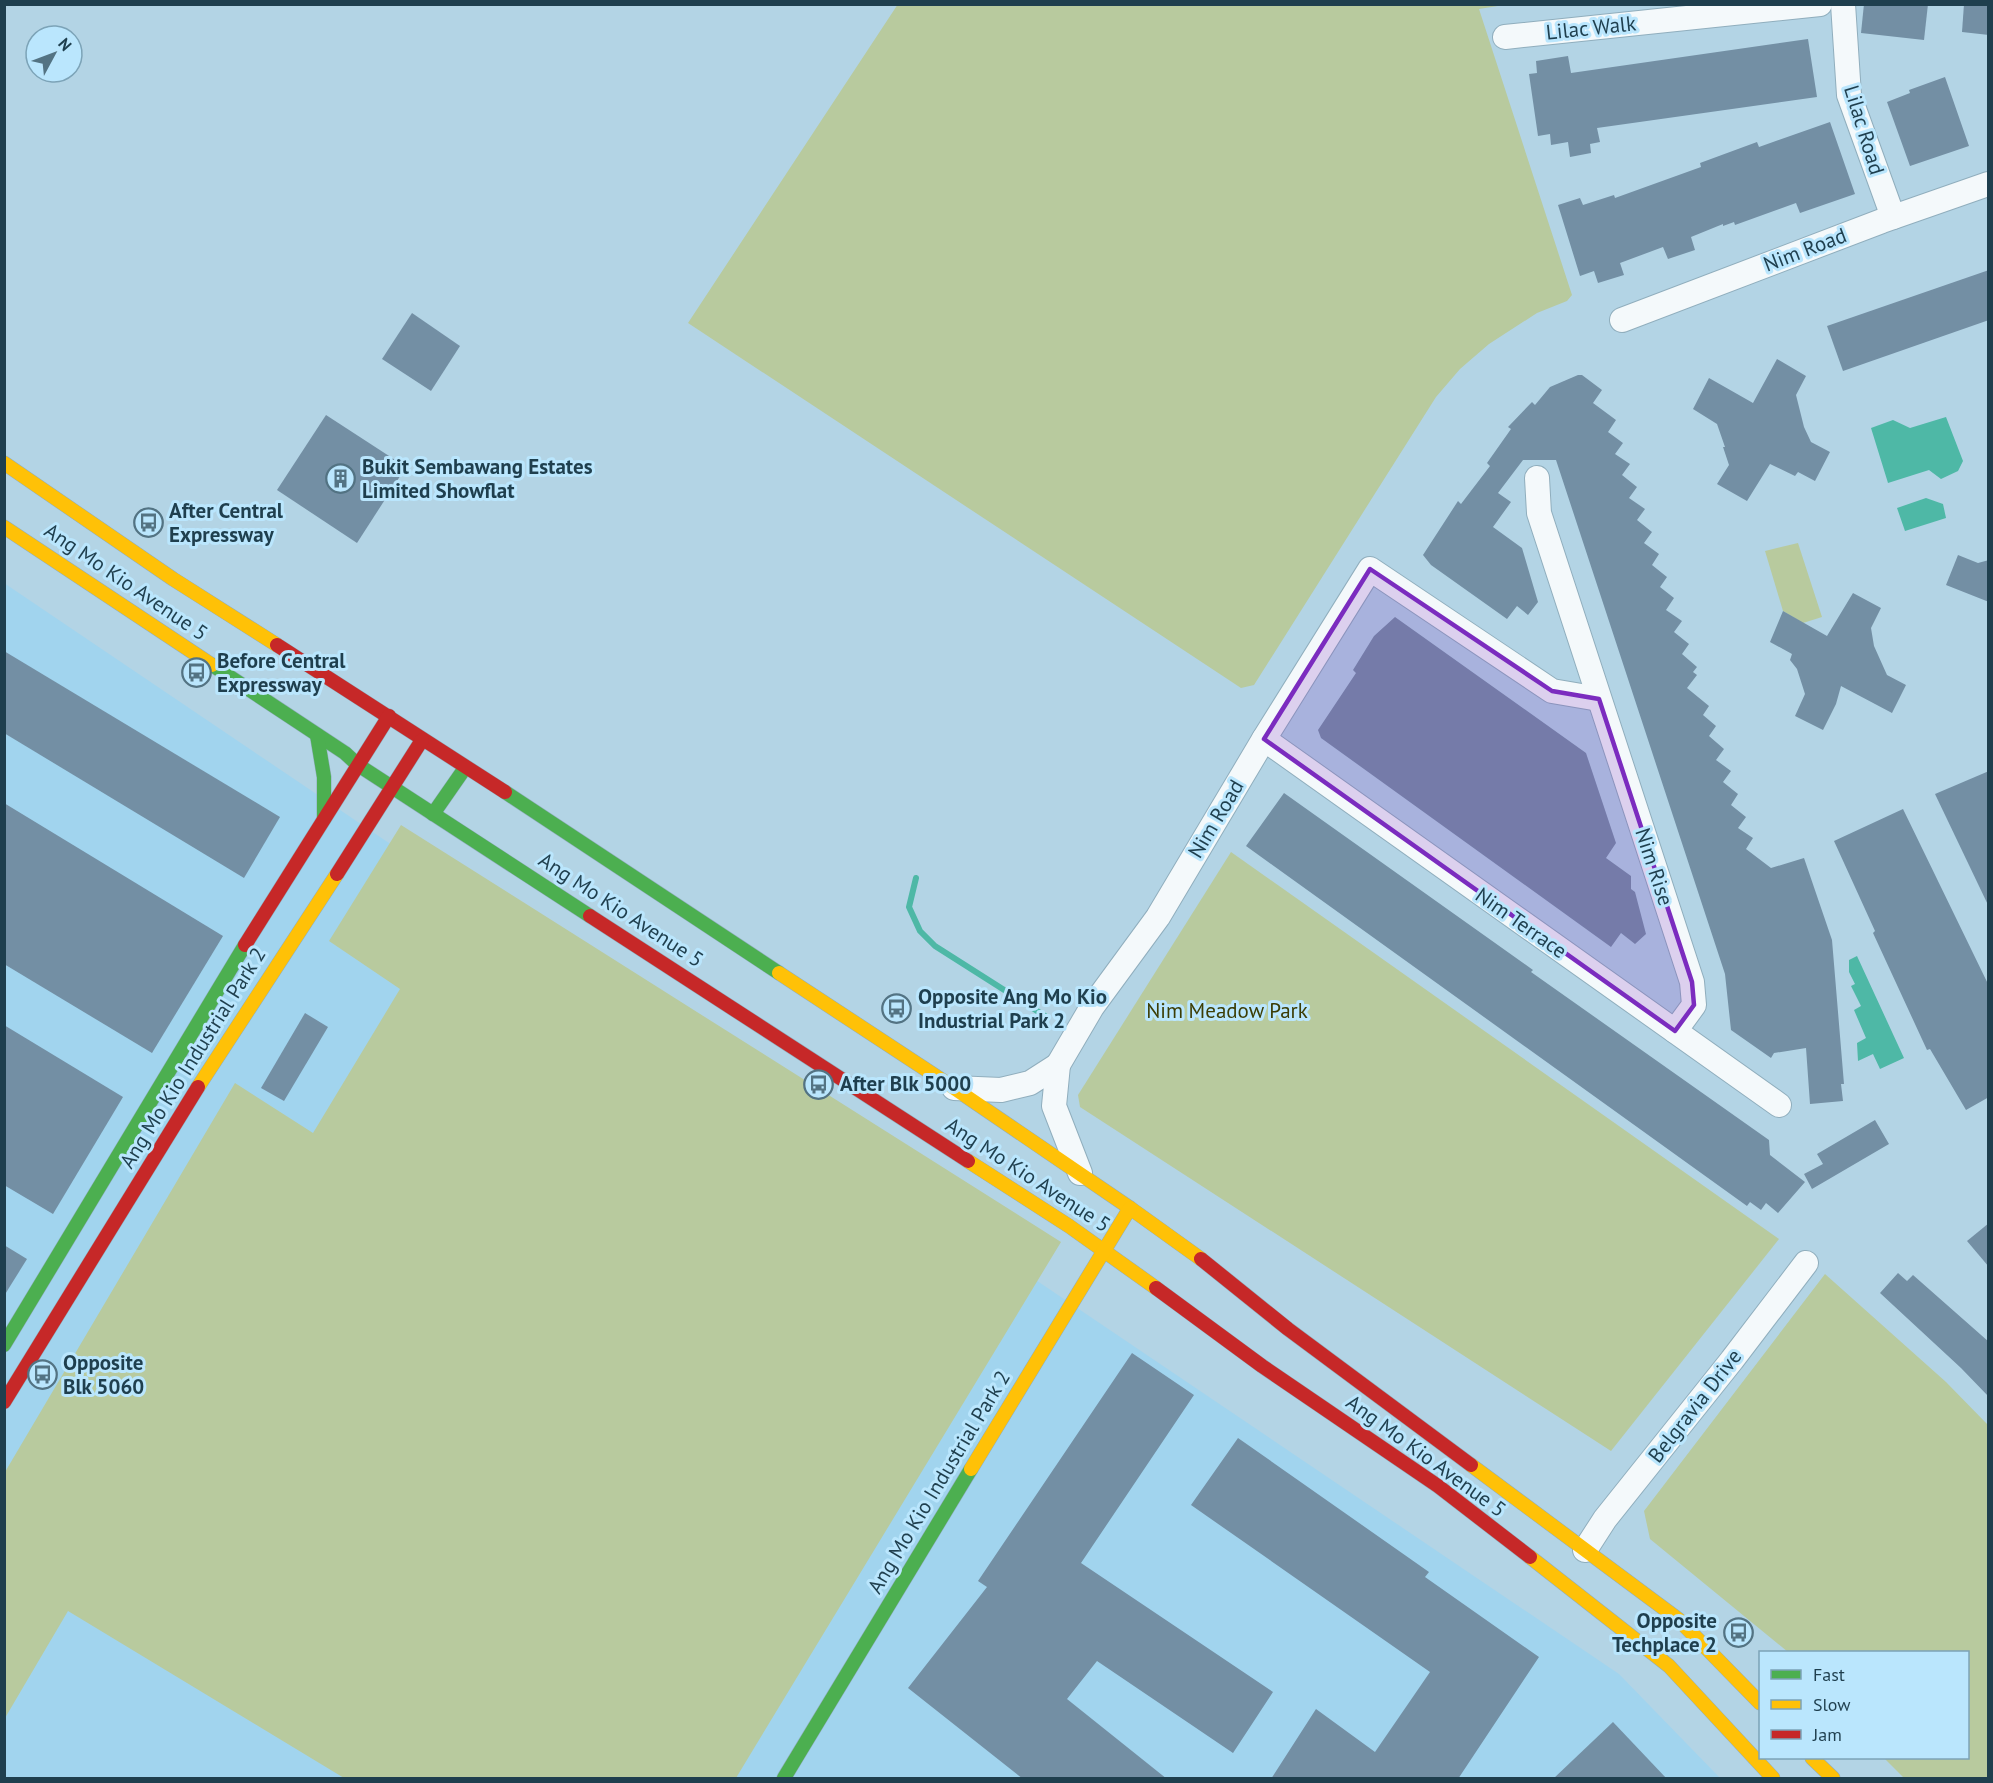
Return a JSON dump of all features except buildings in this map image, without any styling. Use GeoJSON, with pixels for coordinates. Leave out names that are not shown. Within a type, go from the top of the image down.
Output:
{"type":"FeatureCollection","features":[{"type":"Feature","properties":{"kind":"main road","name":"Ang Mo Kio Avenue 5"},"geometry":{"type":"LineString","coordinates":[[4,463],[182,585],[389,716],[422,740],[954,1088],[1130,1208],[1196,1255],[1288,1329],[1678,1619],[1759,1701]]}},
{"type":"Feature","properties":{"kind":"main road","name":"Ang Mo Kio Avenue 5"},"geometry":{"type":"LineString","coordinates":[[4,527],[317,735],[358,765],[1104,1249],[1262,1366],[1438,1486],[1669,1666],[1773,1779]]}},
{"type":"Feature","properties":{"kind":"main road","name":"Ang Mo Kio Industrial Park 2"},"geometry":{"type":"LineString","coordinates":[[4,1345],[88,1204],[389,716]]}},
{"type":"Feature","properties":{"kind":"main road"},"geometry":{"type":"LineString","coordinates":[[317,735],[324,777],[324,819]]}},
{"type":"Feature","properties":{"kind":"main road","name":"Ang Mo Kio Industrial Park 2"},"geometry":{"type":"LineString","coordinates":[[4,1402],[204,1078],[394,787],[422,740]]}},
{"type":"Feature","properties":{"kind":"main road"},"geometry":{"type":"LineString","coordinates":[[433,814],[465,768]]}},
{"type":"Feature","properties":{"kind":"main road","name":"Ang Mo Kio Industrial Park 2"},"geometry":{"type":"LineString","coordinates":[[784,1779],[1130,1208]]}},
{"type":"Feature","properties":{"kind":"main road"},"geometry":{"type":"LineString","coordinates":[[1813,1759],[1833,1779]]}},
{"type":"Feature","properties":{"kind":"street","name":"Lilac Walk"},"geometry":{"type":"LineString","coordinates":[[1506,37],[1820,4]]}},
{"type":"Feature","properties":{"kind":"street","name":"Lilac Road"},"geometry":{"type":"LineString","coordinates":[[1843,4],[1849,95],[1893,217]]}},
{"type":"Feature","properties":{"kind":"street","name":"Nim Road"},"geometry":{"type":"LineString","coordinates":[[1622,320],[1893,217],[1989,184]]}},
{"type":"Feature","properties":{"kind":"street","name":"Nim Rise"},"geometry":{"type":"LineString","coordinates":[[1537,478],[1539,513],[1692,982],[1694,1005],[1675,1031]]}},
{"type":"Feature","properties":{"kind":"street","name":"Nim Road"},"geometry":{"type":"LineString","coordinates":[[1058,1065],[1092,1007],[1158,917],[1264,739],[1370,569],[1552,691],[1599,699]]}},
{"type":"Feature","properties":{"kind":"street","name":"Nim Terrace"},"geometry":{"type":"LineString","coordinates":[[1264,739],[1779,1106]]}},
{"type":"Feature","properties":{"kind":"street"},"geometry":{"type":"LineString","coordinates":[[954,1088],[1001,1090],[1030,1083],[1058,1065]]}},
{"type":"Feature","properties":{"kind":"street"},"geometry":{"type":"LineString","coordinates":[[1058,1065],[1054,1106],[1080,1173]]}},
{"type":"Feature","properties":{"kind":"street","name":"Belgravia Drive"},"geometry":{"type":"LineString","coordinates":[[1585,1550],[1605,1519],[1806,1263]]}},
{"type":"Feature","properties":{"kind":"highlighted area"},"geometry":{"type":"Polygon","coordinates":[[[1370,569],[1552,691],[1599,699],[1692,982],[1694,1005],[1675,1031],[1264,739],[1370,569]]]}},
{"type":"Feature","properties":{"kind":"shaded area"},"geometry":{"type":"Polygon","coordinates":[[[1946,417],[1963,461],[1958,471],[1941,479],[1929,470],[1888,483],[1871,428],[1893,420],[1910,428],[1946,417]]]}},
{"type":"Feature","properties":{"kind":"shaded area"},"geometry":{"type":"Polygon","coordinates":[[[1926,498],[1943,504],[1946,518],[1905,531],[1897,508],[1926,498]]]}},
{"type":"Feature","properties":{"kind":"shaded area"},"geometry":{"type":"Polygon","coordinates":[[[4,583],[1619,1674],[1720,1778],[5,1778],[4,583]]]}},
{"type":"Feature","properties":{"kind":"shaded area"},"geometry":{"type":"Polygon","coordinates":[[[1857,956],[1904,1058],[1880,1069],[1873,1054],[1858,1061],[1857,1043],[1866,1038],[1854,1010],[1861,1006],[1851,986],[1855,984],[1849,972],[1849,960],[1857,956]]]}},
{"type":"Feature","properties":{"kind":"green space"},"geometry":{"type":"Polygon","coordinates":[[[898,4],[1504,5],[1479,9],[1572,295],[1567,301],[1537,313],[1489,344],[1460,369],[1436,397],[1254,685],[1241,688],[688,323],[898,4]]]}},
{"type":"Feature","properties":{"kind":"green space"},"geometry":{"type":"Polygon","coordinates":[[[1798,543],[1822,617],[1803,623],[1783,611],[1765,551],[1798,543]]]}},
{"type":"Feature","properties":{"kind":"green space"},"geometry":{"type":"Polygon","coordinates":[[[401,825],[1061,1242],[736,1778],[344,1778],[68,1611],[5,1718],[5,1472],[235,1083],[313,1133],[400,989],[329,941],[401,825]]]}},
{"type":"Feature","properties":{"kind":"green space","name":"Nim Meadow Park"},"geometry":{"type":"Polygon","coordinates":[[[1231,852],[1779,1239],[1611,1451],[1080,1107],[1078,1095],[1231,852]]]}},
{"type":"Feature","properties":{"kind":"green space"},"geometry":{"type":"Polygon","coordinates":[[[1825,1274],[1946,1382],[1988,1425],[1988,1778],[1904,1778],[1885,1759],[1969,1759],[1969,1651],[1787,1651],[1650,1539],[1644,1511],[1825,1274]]]}},
{"type":"Feature","properties":{"kind":"waterway"},"geometry":{"type":"LineString","coordinates":[[916,878],[909,907],[920,931],[935,946],[1045,1016]]}},
{"type":"Feature","properties":{"kind":"traffic: fast"},"geometry":{"type":"LineString","coordinates":[[212,665],[345,753],[358,765],[590,916]]}},
{"type":"Feature","properties":{"kind":"traffic: fast"},"geometry":{"type":"LineString","coordinates":[[317,735],[324,777],[324,819]]}},
{"type":"Feature","properties":{"kind":"traffic: fast"},"geometry":{"type":"LineString","coordinates":[[433,814],[465,768]]}},
{"type":"Feature","properties":{"kind":"traffic: fast"},"geometry":{"type":"LineString","coordinates":[[505,792],[779,973]]}},
{"type":"Feature","properties":{"kind":"traffic: fast"},"geometry":{"type":"LineString","coordinates":[[4,1345],[245,945]]}},
{"type":"Feature","properties":{"kind":"traffic: fast"},"geometry":{"type":"LineString","coordinates":[[784,1778],[971,1469]]}},
{"type":"Feature","properties":{"kind":"traffic: slow"},"geometry":{"type":"LineString","coordinates":[[4,463],[173,579],[277,645]]}},
{"type":"Feature","properties":{"kind":"traffic: slow"},"geometry":{"type":"LineString","coordinates":[[4,527],[212,665]]}},
{"type":"Feature","properties":{"kind":"traffic: slow"},"geometry":{"type":"LineString","coordinates":[[198,1087],[337,874]]}},
{"type":"Feature","properties":{"kind":"traffic: slow"},"geometry":{"type":"LineString","coordinates":[[779,973],[954,1088],[1201,1259]]}},
{"type":"Feature","properties":{"kind":"traffic: slow"},"geometry":{"type":"LineString","coordinates":[[968,1161],[1069,1226],[1156,1288]]}},
{"type":"Feature","properties":{"kind":"traffic: slow"},"geometry":{"type":"LineString","coordinates":[[971,1469],[1130,1208]]}},
{"type":"Feature","properties":{"kind":"traffic: slow"},"geometry":{"type":"LineString","coordinates":[[1471,1465],[1678,1619],[1759,1702]]}},
{"type":"Feature","properties":{"kind":"traffic: slow"},"geometry":{"type":"LineString","coordinates":[[1530,1557],[1669,1666],[1773,1778]]}},
{"type":"Feature","properties":{"kind":"traffic: slow"},"geometry":{"type":"LineString","coordinates":[[1813,1759],[1833,1778]]}},
{"type":"Feature","properties":{"kind":"traffic: jam"},"geometry":{"type":"LineString","coordinates":[[277,645],[505,792]]}},
{"type":"Feature","properties":{"kind":"traffic: jam"},"geometry":{"type":"LineString","coordinates":[[245,945],[389,716]]}},
{"type":"Feature","properties":{"kind":"traffic: jam"},"geometry":{"type":"LineString","coordinates":[[337,874],[422,740]]}},
{"type":"Feature","properties":{"kind":"traffic: jam"},"geometry":{"type":"LineString","coordinates":[[590,916],[968,1161]]}},
{"type":"Feature","properties":{"kind":"traffic: jam"},"geometry":{"type":"LineString","coordinates":[[4,1402],[198,1087]]}},
{"type":"Feature","properties":{"kind":"traffic: jam"},"geometry":{"type":"LineString","coordinates":[[1201,1259],[1288,1329],[1471,1465]]}},
{"type":"Feature","properties":{"kind":"traffic: jam"},"geometry":{"type":"LineString","coordinates":[[1156,1288],[1262,1366],[1438,1486],[1530,1557]]}},
{"type":"Feature","properties":{"kind":"place","name":"Bukit Sembawang Estates Limited Showflat"},"geometry":{"type":"Point","coordinates":[341,479]}},
{"type":"Feature","properties":{"kind":"place","name":"After Central Expressway"},"geometry":{"type":"Point","coordinates":[148,523]}},
{"type":"Feature","properties":{"kind":"place","name":"Before Central Expressway"},"geometry":{"type":"Point","coordinates":[196,673]}},
{"type":"Feature","properties":{"kind":"place","name":"Opposite Ang Mo Kio Industrial Park 2"},"geometry":{"type":"Point","coordinates":[897,1009]}},
{"type":"Feature","properties":{"kind":"place","name":"After Blk 5000"},"geometry":{"type":"Point","coordinates":[819,1084]}},
{"type":"Feature","properties":{"kind":"place","name":"Opposite Blk 5060"},"geometry":{"type":"Point","coordinates":[42,1375]}},
{"type":"Feature","properties":{"kind":"place","name":"Opposite Techplace 2"},"geometry":{"type":"Point","coordinates":[1738,1633]}}]}
